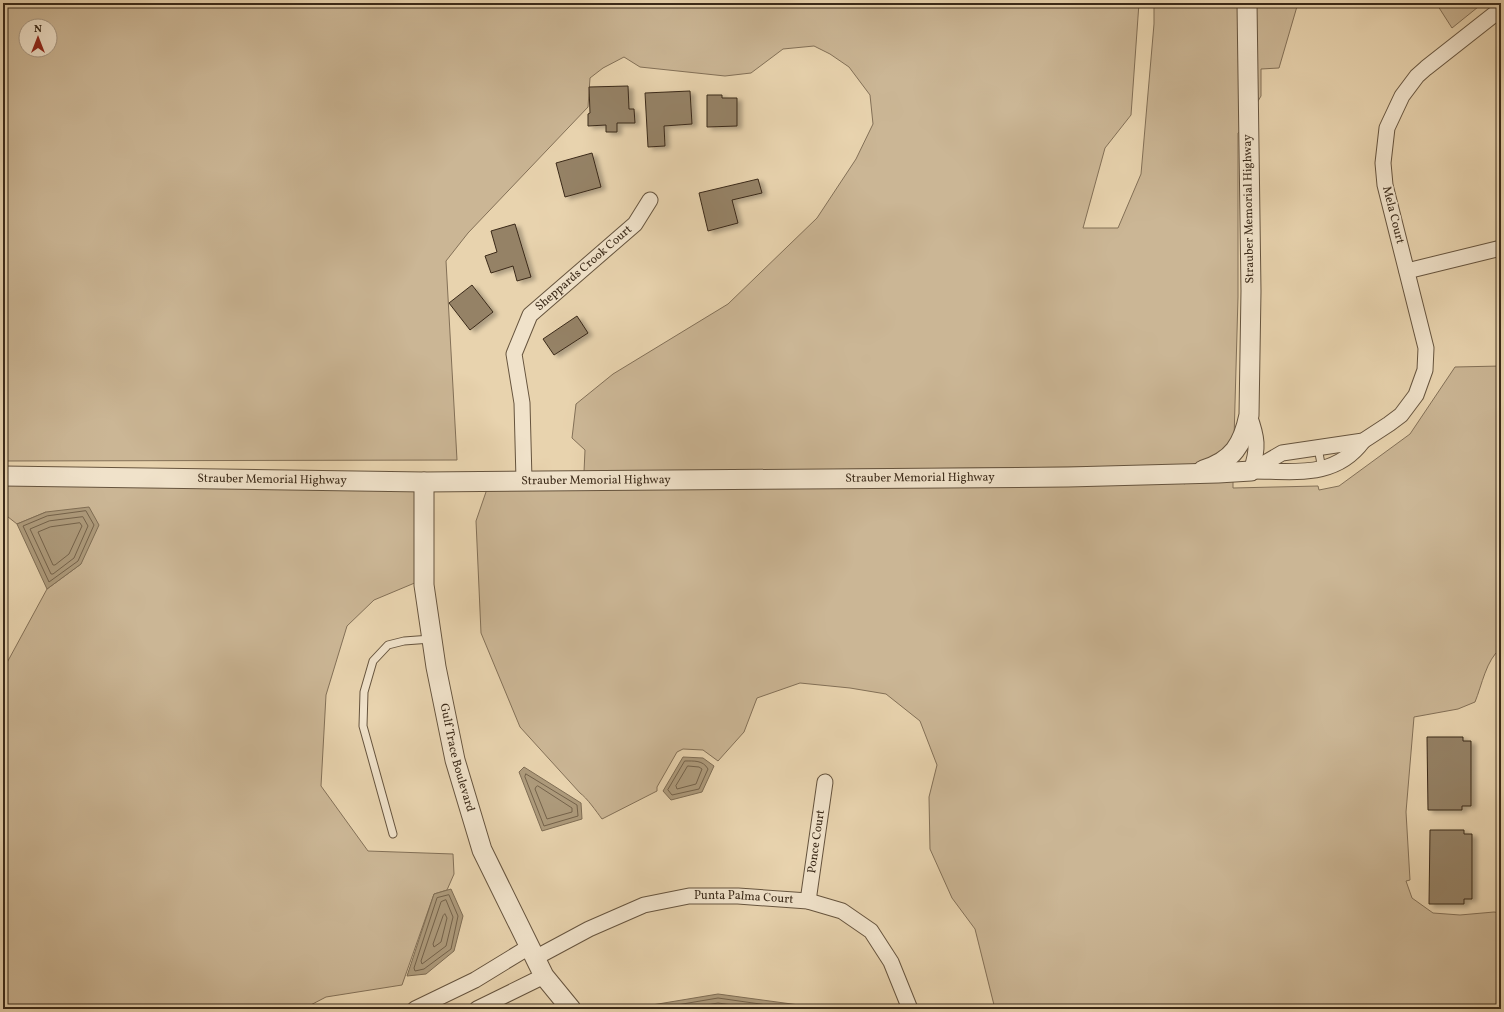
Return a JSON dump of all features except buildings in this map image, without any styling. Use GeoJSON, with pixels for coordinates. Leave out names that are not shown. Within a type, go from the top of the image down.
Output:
{"type":"FeatureCollection","features":[{"type":"Feature","properties":{"kind":"street","name":"Strauber Memorial Highway"},"geometry":{"type":"LineString","coordinates":[[1188,474],[1212,468],[1229,458],[1240,442],[1245,431],[1249,415],[1251,291],[1247,3]]}},
{"type":"Feature","properties":{"kind":"street","name":"Mela Court"},"geometry":{"type":"LineString","coordinates":[[1251,471],[1304,472],[1322,469],[1349,456],[1363,441],[1401,415],[1416,395],[1422,382],[1426,359],[1426,348],[1383,174],[1383,151],[1387,128],[1402,96],[1417,76],[1501,9]]}},
{"type":"Feature","properties":{"kind":"street","name":"Sheppards Crook Court"},"geometry":{"type":"LineString","coordinates":[[524,480],[522,403],[514,354],[530,315],[635,224],[650,200]]}},
{"type":"Feature","properties":{"kind":"street"},"geometry":{"type":"LineString","coordinates":[[1407,271],[1501,248]]}},
{"type":"Feature","properties":{"kind":"street","name":"Strauber Memorial Highway"},"geometry":{"type":"LineString","coordinates":[[3,476],[424,482],[524,480],[1060,477],[1251,471],[1255,459],[1257,440],[1249,415]]}},
{"type":"Feature","properties":{"kind":"street"},"geometry":{"type":"LineString","coordinates":[[1257,440],[1267,448],[1282,453]]}},
{"type":"Feature","properties":{"kind":"street","name":"Mela Court"},"geometry":{"type":"LineString","coordinates":[[1251,471],[1282,453],[1363,441]]}},
{"type":"Feature","properties":{"kind":"street","name":"Gulf Trace Boulevard"},"geometry":{"type":"LineString","coordinates":[[424,482],[424,585],[436,667],[455,760],[482,850],[544,976],[571,1009]]}},
{"type":"Feature","properties":{"kind":"street","name":"Ponce Court"},"geometry":{"type":"LineString","coordinates":[[808,901],[825,782]]}},
{"type":"Feature","properties":{"kind":"street","name":"Punta Palma Court"},"geometry":{"type":"LineString","coordinates":[[415,1009],[532,953],[644,905],[689,896],[738,896],[808,901],[842,911],[871,931],[891,962],[910,1009]]}},
{"type":"Feature","properties":{"kind":"street"},"geometry":{"type":"LineString","coordinates":[[477,1009],[544,976]]}},
{"type":"Feature","properties":{"kind":"lane"},"geometry":{"type":"LineString","coordinates":[[1318,448],[1322,469]]}},
{"type":"Feature","properties":{"kind":"lane"},"geometry":{"type":"LineString","coordinates":[[393,834],[363,726],[364,692],[373,661],[388,645],[404,641],[432,639]]}},
{"type":"Feature","properties":{"kind":"shaded area"},"geometry":{"type":"Polygon","coordinates":[[[3,3],[1139,3],[1131,115],[1105,148],[1083,228],[1118,228],[1141,174],[1154,24],[1154,3],[1240,3],[1241,131],[1238,133],[1238,297],[1234,439],[1225,450],[1214,457],[1187,466],[584,472],[585,450],[572,438],[576,404],[613,374],[728,304],[817,218],[856,159],[873,124],[870,95],[849,67],[830,54],[814,46],[783,49],[751,73],[725,76],[640,67],[624,57],[603,68],[590,78],[588,107],[468,233],[446,261],[457,460],[3,461],[3,3]]]}},
{"type":"Feature","properties":{"kind":"shaded area"},"geometry":{"type":"Polygon","coordinates":[[[1254,3],[1298,3],[1279,68],[1261,69],[1261,96],[1254,108],[1254,3]]]}},
{"type":"Feature","properties":{"kind":"shaded area"},"geometry":{"type":"Polygon","coordinates":[[[1436,3],[1483,3],[1452,28],[1436,3]]]}},
{"type":"Feature","properties":{"kind":"shaded area"},"geometry":{"type":"Polygon","coordinates":[[[1501,366],[1501,648],[1488,666],[1475,702],[1458,709],[1414,717],[1406,812],[1410,880],[1406,881],[1412,898],[1433,913],[1460,915],[1494,912],[1501,913],[1501,1006],[1498,1009],[995,1009],[975,929],[952,898],[930,849],[929,797],[937,765],[920,721],[886,694],[850,688],[800,683],[757,698],[744,732],[718,761],[703,750],[683,749],[677,752],[657,787],[657,791],[602,819],[586,798],[520,727],[481,633],[476,521],[487,489],[1183,482],[1184,484],[1189,482],[1233,481],[1233,488],[1318,486],[1319,490],[1339,486],[1410,434],[1455,367],[1501,366]]]}},
{"type":"Feature","properties":{"kind":"shaded area"},"geometry":{"type":"Polygon","coordinates":[[[3,484],[417,490],[417,582],[374,600],[347,626],[326,695],[321,786],[368,851],[453,854],[454,874],[447,890],[434,894],[402,985],[326,997],[303,1009],[3,1009],[3,670],[47,589],[81,564],[46,512],[17,524],[3,513],[3,484]]]}},
{"type":"Feature","properties":{"kind":"water"},"geometry":{"type":"Polygon","coordinates":[[[89,507],[99,525],[81,564],[47,589],[17,524],[46,512],[89,507]]]}},
{"type":"Feature","properties":{"kind":"water"},"geometry":{"type":"Polygon","coordinates":[[[683,757],[703,758],[714,766],[702,792],[671,800],[663,791],[683,757]]]}},
{"type":"Feature","properties":{"kind":"water"},"geometry":{"type":"Polygon","coordinates":[[[524,767],[581,803],[582,819],[542,831],[519,772],[524,767]]]}},
{"type":"Feature","properties":{"kind":"water"},"geometry":{"type":"Polygon","coordinates":[[[451,889],[463,916],[454,951],[426,974],[407,976],[434,894],[451,889]]]}},
{"type":"Feature","properties":{"kind":"water"},"geometry":{"type":"Polygon","coordinates":[[[718,994],[799,1005],[800,1009],[648,1009],[646,1006],[718,994]]]}}]}
